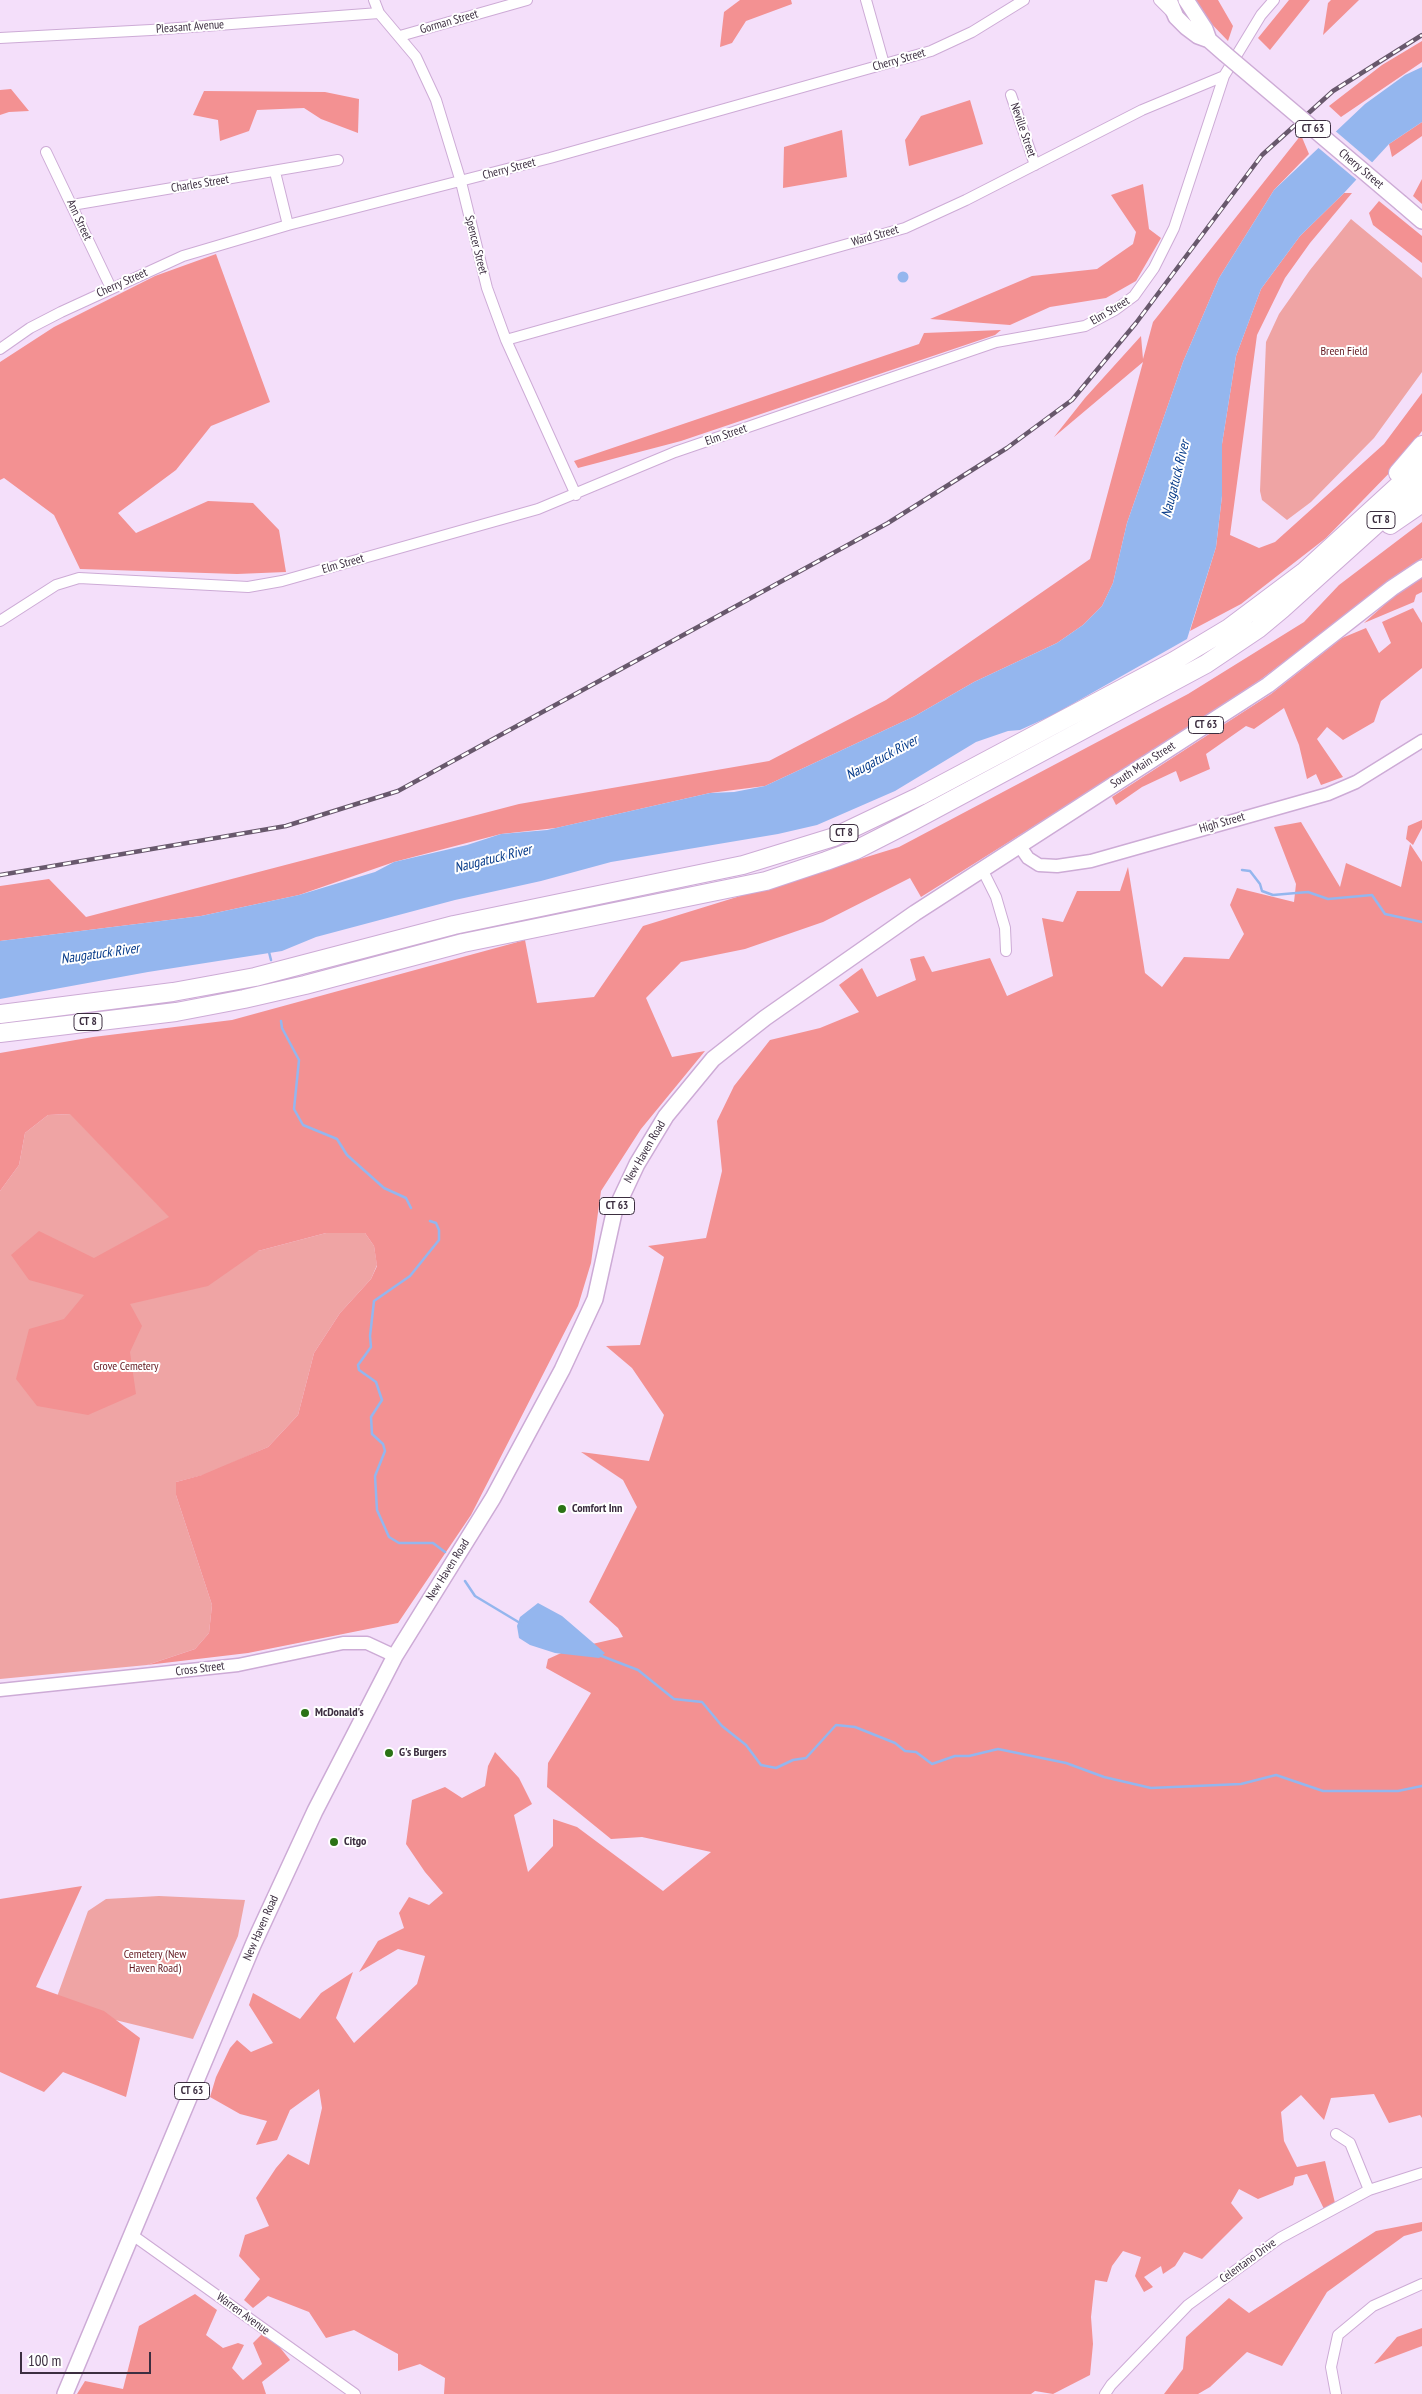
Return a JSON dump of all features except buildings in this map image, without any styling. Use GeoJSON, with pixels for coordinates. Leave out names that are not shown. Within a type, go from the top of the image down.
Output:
{"type":"FeatureCollection","features":[{"type":"Feature","properties":{"kind":"highway"},"geometry":{"type":"LineString","coordinates":[[1305,571],[1396,476],[1422,445]]}},
{"type":"Feature","properties":{"kind":"highway","name":"CT 8"},"geometry":{"type":"LineString","coordinates":[[0,1014],[173,992],[255,977],[454,925],[743,866],[804,848],[899,807],[1174,661],[1249,615],[1305,571],[1422,464]]}},
{"type":"Feature","properties":{"kind":"highway","name":"CT 8"},"geometry":{"type":"LineString","coordinates":[[0,1033],[176,1012],[254,997],[463,943],[751,884],[826,861],[884,836],[1178,680],[1258,629],[1422,483]]}},
{"type":"Feature","properties":{"kind":"highway"},"geometry":{"type":"LineString","coordinates":[[1340,558],[1422,503]]}},
{"type":"Feature","properties":{"kind":"main road","name":"Cherry Street"},"geometry":{"type":"LineString","coordinates":[[1169,0],[1176,17],[1198,36],[1209,40],[1422,221]]}},
{"type":"Feature","properties":{"kind":"main road","name":"Cherry Street"},"geometry":{"type":"LineString","coordinates":[[1186,0],[1205,29],[1209,40]]}},
{"type":"Feature","properties":{"kind":"main road","name":"South Main Street"},"geometry":{"type":"LineString","coordinates":[[982,868],[1268,685],[1392,588],[1422,568]]}},
{"type":"Feature","properties":{"kind":"main road","name":"New Haven Road"},"geometry":{"type":"LineString","coordinates":[[65,2394],[253,1945],[325,1790],[395,1656],[493,1498],[562,1370],[595,1299],[618,1205],[637,1164],[666,1116],[713,1060],[742,1035],[914,913],[982,868]]}},
{"type":"Feature","properties":{"kind":"street","name":"Spencer Street"},"geometry":{"type":"LineString","coordinates":[[374,0],[379,13],[416,57],[436,100],[461,182],[487,288],[506,340],[576,495]]}},
{"type":"Feature","properties":{"kind":"street","name":"Gorman Street"},"geometry":{"type":"LineString","coordinates":[[400,36],[527,0]]}},
{"type":"Feature","properties":{"kind":"street"},"geometry":{"type":"LineString","coordinates":[[866,0],[884,64]]}},
{"type":"Feature","properties":{"kind":"street","name":"Cherry Street"},"geometry":{"type":"LineString","coordinates":[[0,349],[30,328],[111,288],[183,256],[288,225],[461,182],[884,64],[946,45],[1024,0]]}},
{"type":"Feature","properties":{"kind":"street","name":"Cherry Street"},"geometry":{"type":"LineString","coordinates":[[1158,0],[1176,17]]}},
{"type":"Feature","properties":{"kind":"street","name":"Elm Street"},"geometry":{"type":"LineString","coordinates":[[0,621],[66,580],[79,578],[248,587],[282,581],[538,509],[576,495],[675,452],[996,342],[1085,326],[1115,310],[1134,296],[1154,268],[1174,228],[1224,76],[1261,15],[1274,0]]}},
{"type":"Feature","properties":{"kind":"street","name":"Pleasant Avenue"},"geometry":{"type":"LineString","coordinates":[[0,38],[151,30],[379,13]]}},
{"type":"Feature","properties":{"kind":"street","name":"Ward Street"},"geometry":{"type":"LineString","coordinates":[[506,340],[905,228],[1035,165],[1142,110],[1224,76]]}},
{"type":"Feature","properties":{"kind":"street","name":"Neville Street"},"geometry":{"type":"LineString","coordinates":[[1011,95],[1035,165]]}},
{"type":"Feature","properties":{"kind":"street","name":"Ann Street"},"geometry":{"type":"LineString","coordinates":[[46,152],[111,288]]}},
{"type":"Feature","properties":{"kind":"street","name":"Charles Street"},"geometry":{"type":"LineString","coordinates":[[72,205],[338,160]]}},
{"type":"Feature","properties":{"kind":"street"},"geometry":{"type":"LineString","coordinates":[[275,172],[288,225]]}},
{"type":"Feature","properties":{"kind":"street","name":"High Street"},"geometry":{"type":"LineString","coordinates":[[1019,846],[1028,858],[1039,865],[1057,866],[1098,859],[1328,794],[1356,782],[1422,742]]}},
{"type":"Feature","properties":{"kind":"street"},"geometry":{"type":"LineString","coordinates":[[982,868],[996,897],[1005,928],[1006,951]]}},
{"type":"Feature","properties":{"kind":"street","name":"Cross Street"},"geometry":{"type":"LineString","coordinates":[[0,1690],[238,1665],[343,1643],[367,1643],[395,1656]]}},
{"type":"Feature","properties":{"kind":"street"},"geometry":{"type":"LineString","coordinates":[[1336,2134],[1350,2143],[1369,2190]]}},
{"type":"Feature","properties":{"kind":"street","name":"Celentano Drive"},"geometry":{"type":"LineString","coordinates":[[1105,2394],[1111,2385],[1188,2305],[1280,2238],[1369,2190],[1422,2173]]}},
{"type":"Feature","properties":{"kind":"street","name":"Warren Avenue"},"geometry":{"type":"LineString","coordinates":[[131,2234],[355,2394]]}},
{"type":"Feature","properties":{"kind":"street"},"geometry":{"type":"LineString","coordinates":[[1336,2394],[1331,2367],[1338,2334],[1373,2306],[1422,2284]]}},
{"type":"Feature","properties":{"kind":"green space"},"geometry":{"type":"Polygon","coordinates":[[[740,0],[791,0],[792,4],[746,21],[732,43],[720,47],[724,12],[740,0]]]}},
{"type":"Feature","properties":{"kind":"green space"},"geometry":{"type":"Polygon","coordinates":[[[1194,0],[1218,0],[1233,26],[1228,41],[1202,14],[1194,0]]]}},
{"type":"Feature","properties":{"kind":"green space"},"geometry":{"type":"Polygon","coordinates":[[[1289,0],[1310,0],[1270,50],[1258,38],[1289,0]]]}},
{"type":"Feature","properties":{"kind":"green space"},"geometry":{"type":"Polygon","coordinates":[[[1331,0],[1359,0],[1323,35],[1328,3],[1331,0]]]}},
{"type":"Feature","properties":{"kind":"green space"},"geometry":{"type":"Polygon","coordinates":[[[1422,41],[1422,62],[1341,117],[1329,106],[1382,65],[1422,41]]]}},
{"type":"Feature","properties":{"kind":"green space"},"geometry":{"type":"Polygon","coordinates":[[[11,89],[29,111],[9,112],[0,115],[0,90],[11,89]]]}},
{"type":"Feature","properties":{"kind":"green space"},"geometry":{"type":"Polygon","coordinates":[[[204,91],[325,92],[359,99],[358,133],[321,119],[304,108],[257,110],[249,131],[220,141],[218,120],[193,115],[204,91]]]}},
{"type":"Feature","properties":{"kind":"green space"},"geometry":{"type":"Polygon","coordinates":[[[970,100],[983,144],[909,166],[905,140],[921,116],[970,100]]]}},
{"type":"Feature","properties":{"kind":"green space"},"geometry":{"type":"Polygon","coordinates":[[[1422,122],[1422,136],[1392,157],[1389,144],[1422,122]]]}},
{"type":"Feature","properties":{"kind":"green space"},"geometry":{"type":"Polygon","coordinates":[[[842,130],[847,177],[783,188],[784,147],[842,130]]]}},
{"type":"Feature","properties":{"kind":"green space"},"geometry":{"type":"Polygon","coordinates":[[[1301,135],[1309,154],[1274,190],[1219,278],[1183,362],[1127,523],[1113,583],[1102,606],[1083,625],[1057,643],[974,682],[915,716],[765,786],[710,793],[556,828],[501,834],[394,862],[299,895],[201,916],[0,941],[0,886],[49,879],[86,917],[519,804],[769,761],[886,700],[1090,559],[1143,362],[1054,437],[1085,398],[1141,336],[1143,359],[1153,322],[1301,135]]]}},
{"type":"Feature","properties":{"kind":"green space"},"geometry":{"type":"Polygon","coordinates":[[[1422,179],[1422,204],[1413,196],[1422,179]]]}},
{"type":"Feature","properties":{"kind":"green space"},"geometry":{"type":"Polygon","coordinates":[[[1143,184],[1149,229],[1161,238],[1136,281],[1106,298],[1050,307],[1010,325],[930,319],[1032,276],[1097,269],[1133,244],[1136,232],[1111,195],[1143,184]]]}},
{"type":"Feature","properties":{"kind":"green space"},"geometry":{"type":"Polygon","coordinates":[[[1344,193],[1352,193],[1310,243],[1285,278],[1257,335],[1230,535],[1259,548],[1275,542],[1384,444],[1422,393],[1422,431],[1399,463],[1326,538],[1241,604],[1190,631],[1216,547],[1222,496],[1222,444],[1236,356],[1261,289],[1300,236],[1344,193]]]}},
{"type":"Feature","properties":{"kind":"green space"},"geometry":{"type":"Polygon","coordinates":[[[1379,201],[1422,236],[1422,263],[1373,225],[1369,213],[1379,201]]]}},
{"type":"Feature","properties":{"kind":"green space","name":"Breen Field"},"geometry":{"type":"Polygon","coordinates":[[[1351,219],[1422,278],[1422,372],[1374,438],[1311,502],[1287,520],[1262,500],[1260,491],[1266,342],[1279,314],[1310,270],[1351,219]]]}},
{"type":"Feature","properties":{"kind":"green space"},"geometry":{"type":"Polygon","coordinates":[[[216,254],[270,402],[211,426],[176,470],[118,513],[136,533],[208,501],[253,503],[279,530],[286,572],[237,574],[80,569],[54,515],[4,478],[0,480],[0,362],[54,327],[155,276],[216,254]]]}},
{"type":"Feature","properties":{"kind":"green space"},"geometry":{"type":"Polygon","coordinates":[[[1001,330],[995,335],[681,441],[578,468],[574,461],[919,344],[924,333],[1001,330]]]}},
{"type":"Feature","properties":{"kind":"green space"},"geometry":{"type":"Polygon","coordinates":[[[1422,522],[1422,558],[1260,680],[1101,784],[921,897],[910,878],[823,922],[745,949],[681,962],[646,998],[672,1057],[705,1051],[641,1129],[601,1191],[591,1263],[578,1306],[471,1515],[398,1623],[248,1653],[147,1665],[195,1649],[209,1633],[212,1605],[176,1495],[176,1482],[202,1475],[268,1447],[298,1415],[314,1353],[340,1313],[371,1279],[377,1266],[374,1246],[365,1233],[326,1233],[258,1251],[208,1286],[130,1304],[142,1326],[130,1352],[136,1394],[88,1415],[37,1406],[16,1379],[29,1329],[64,1319],[84,1295],[29,1280],[11,1255],[39,1231],[94,1258],[169,1217],[70,1114],[48,1115],[25,1133],[19,1165],[0,1191],[0,1053],[93,1037],[232,1020],[525,940],[537,1003],[594,997],[643,926],[899,847],[1188,694],[1304,622],[1339,585],[1422,522]]]}},
{"type":"Feature","properties":{"kind":"green space"},"geometry":{"type":"Polygon","coordinates":[[[1422,577],[1422,592],[1416,595],[1414,602],[1364,623],[1392,598],[1422,577]]]}},
{"type":"Feature","properties":{"kind":"green space"},"geometry":{"type":"Polygon","coordinates":[[[1413,608],[1422,623],[1422,668],[1381,701],[1374,722],[1343,740],[1327,727],[1317,739],[1343,777],[1321,785],[1316,774],[1307,779],[1299,745],[1284,708],[1254,729],[1246,726],[1206,754],[1210,769],[1180,782],[1176,771],[1142,787],[1116,805],[1112,797],[1271,694],[1342,638],[1366,628],[1379,653],[1391,643],[1382,622],[1413,608]]]}},
{"type":"Feature","properties":{"kind":"green space"},"geometry":{"type":"Polygon","coordinates":[[[1422,820],[1422,828],[1413,845],[1406,839],[1408,826],[1422,820]]]}},
{"type":"Feature","properties":{"kind":"green space"},"geometry":{"type":"Polygon","coordinates":[[[1301,822],[1340,887],[1346,863],[1401,887],[1410,844],[1422,862],[1422,2118],[1420,2115],[1389,2123],[1374,2094],[1331,2098],[1324,2120],[1301,2095],[1281,2112],[1284,2141],[1297,2167],[1325,2161],[1335,2203],[1324,2209],[1307,2174],[1295,2177],[1293,2185],[1258,2199],[1239,2189],[1231,2203],[1243,2218],[1202,2259],[1184,2252],[1175,2266],[1163,2274],[1161,2266],[1144,2277],[1153,2287],[1144,2292],[1135,2276],[1141,2257],[1123,2251],[1112,2266],[1107,2282],[1095,2280],[1091,2317],[1093,2344],[1090,2375],[1053,2394],[1035,2391],[1031,2394],[444,2394],[445,2378],[420,2364],[398,2371],[398,2354],[354,2330],[326,2338],[309,2312],[268,2296],[253,2308],[244,2300],[260,2279],[239,2256],[245,2235],[269,2226],[256,2198],[288,2154],[309,2165],[322,2108],[319,2089],[290,2110],[277,2140],[256,2145],[267,2121],[240,2114],[210,2097],[216,2077],[230,2048],[237,2040],[251,2052],[273,2043],[249,2005],[253,1993],[300,2019],[321,1993],[353,1972],[336,2018],[354,2043],[417,1984],[425,1956],[398,1949],[359,1972],[378,1941],[404,1928],[399,1913],[409,1897],[429,1905],[443,1893],[425,1872],[406,1844],[412,1800],[445,1787],[462,1798],[485,1786],[488,1766],[495,1752],[519,1778],[532,1804],[514,1815],[528,1872],[553,1846],[553,1819],[577,1827],[663,1891],[711,1852],[642,1837],[611,1839],[547,1787],[548,1763],[591,1693],[546,1668],[548,1659],[570,1649],[623,1637],[618,1628],[589,1602],[637,1507],[623,1480],[581,1452],[649,1461],[664,1415],[632,1368],[606,1346],[640,1345],[664,1257],[648,1246],[706,1238],[722,1171],[717,1121],[734,1086],[770,1040],[820,1028],[859,1012],[839,985],[862,968],[877,997],[916,980],[910,959],[924,956],[932,972],[990,958],[1007,996],[1053,976],[1042,918],[1063,922],[1077,891],[1120,891],[1128,867],[1145,973],[1162,987],[1184,957],[1229,959],[1244,934],[1230,905],[1237,888],[1294,902],[1296,884],[1274,827],[1301,822]]]}},
{"type":"Feature","properties":{"kind":"green space","name":"Grove Cemetery"},"geometry":{"type":"Polygon","coordinates":[[[71,1114],[170,1217],[258,1251],[326,1233],[365,1233],[374,1246],[377,1265],[371,1279],[340,1313],[314,1353],[298,1415],[268,1447],[207,1474],[176,1482],[176,1495],[212,1605],[209,1633],[195,1649],[147,1665],[0,1679],[0,1191],[19,1165],[25,1133],[48,1115],[71,1114]]]}},
{"type":"Feature","properties":{"kind":"green space"},"geometry":{"type":"Polygon","coordinates":[[[82,1886],[36,1987],[104,2011],[140,2038],[126,2097],[63,2072],[44,2092],[0,2072],[0,1899],[82,1886]]]}},
{"type":"Feature","properties":{"kind":"green space","name":"Cemetery (New Haven Road)"},"geometry":{"type":"Polygon","coordinates":[[[159,1896],[245,1900],[238,1936],[193,2039],[54,2005],[88,1911],[106,1899],[159,1896]]]}},
{"type":"Feature","properties":{"kind":"green space"},"geometry":{"type":"Polygon","coordinates":[[[1422,2222],[1422,2231],[1404,2236],[1327,2292],[1282,2366],[1247,2352],[1210,2387],[1198,2394],[1164,2394],[1183,2369],[1186,2337],[1229,2298],[1249,2313],[1376,2231],[1422,2222]]]}},
{"type":"Feature","properties":{"kind":"green space"},"geometry":{"type":"Polygon","coordinates":[[[195,2294],[217,2310],[206,2335],[223,2348],[238,2343],[244,2345],[232,2368],[243,2380],[262,2364],[253,2343],[266,2330],[290,2360],[262,2382],[266,2394],[77,2394],[85,2381],[123,2389],[139,2326],[195,2294]]]}},
{"type":"Feature","properties":{"kind":"green space"},"geometry":{"type":"Polygon","coordinates":[[[1422,2328],[1422,2346],[1374,2364],[1397,2337],[1422,2328]]]}},
{"type":"Feature","properties":{"kind":"water","name":"Naugatuck River"},"geometry":{"type":"Polygon","coordinates":[[[1422,67],[1422,122],[1389,144],[1344,193],[1300,236],[1261,289],[1236,356],[1222,444],[1222,496],[1216,547],[1187,639],[1053,715],[1020,730],[1008,731],[976,742],[895,791],[817,825],[778,834],[611,862],[541,881],[455,900],[316,937],[282,951],[148,972],[0,999],[0,941],[201,916],[299,895],[375,872],[394,862],[467,845],[501,834],[547,830],[710,793],[734,792],[765,786],[915,716],[974,682],[1057,643],[1083,625],[1102,606],[1113,583],[1127,523],[1183,362],[1219,278],[1274,190],[1365,104],[1405,75],[1422,67]]]}},
{"type":"Feature","properties":{"kind":"water"},"geometry":{"type":"Polygon","coordinates":[[[903,271],[909,277],[903,283],[897,277],[903,271]]]}},
{"type":"Feature","properties":{"kind":"water"},"geometry":{"type":"Polygon","coordinates":[[[538,1603],[562,1616],[605,1653],[599,1658],[555,1653],[530,1645],[519,1638],[517,1626],[520,1617],[538,1603]]]}},
{"type":"Feature","properties":{"kind":"pier"},"geometry":{"type":"Polygon","coordinates":[[[1333,129],[1374,164],[1358,181],[1315,145],[1333,129]]]}},
{"type":"Feature","properties":{"kind":"waterway"},"geometry":{"type":"LineString","coordinates":[[1242,870],[1250,871],[1260,884],[1262,891],[1273,895],[1308,892],[1328,899],[1372,895],[1385,914],[1422,922]]}},
{"type":"Feature","properties":{"kind":"waterway"},"geometry":{"type":"LineString","coordinates":[[269,952],[271,960]]}},
{"type":"Feature","properties":{"kind":"waterway"},"geometry":{"type":"LineString","coordinates":[[281,1021],[282,1028],[299,1060],[294,1109],[303,1125],[337,1139],[347,1155],[384,1188],[406,1198],[411,1208]]}},
{"type":"Feature","properties":{"kind":"waterway"},"geometry":{"type":"LineString","coordinates":[[430,1221],[436,1223],[439,1230],[439,1240],[410,1276],[374,1301],[370,1336],[371,1347],[358,1365],[359,1370],[376,1382],[382,1400],[371,1417],[372,1434],[383,1444],[385,1451],[375,1476],[377,1510],[389,1537],[399,1543],[433,1543],[445,1552]]}},
{"type":"Feature","properties":{"kind":"waterway"},"geometry":{"type":"LineString","coordinates":[[465,1581],[475,1596],[520,1623]]}},
{"type":"Feature","properties":{"kind":"waterway"},"geometry":{"type":"LineString","coordinates":[[599,1655],[638,1670],[674,1699],[702,1702],[722,1726],[746,1745],[761,1765],[776,1768],[793,1760],[806,1758],[836,1725],[855,1727],[895,1743],[905,1751],[916,1752],[932,1764],[955,1756],[969,1756],[998,1749],[1066,1763],[1104,1777],[1151,1788],[1241,1784],[1276,1775],[1323,1791],[1398,1791],[1422,1786]]}},
{"type":"Feature","properties":{"kind":"railway"},"geometry":{"type":"LineString","coordinates":[[0,875],[286,826],[398,791],[888,523],[1007,448],[1072,400],[1136,323],[1262,155],[1333,91],[1422,35]]}},
{"type":"Feature","properties":{"kind":"place","name":"Comfort Inn"},"geometry":{"type":"Point","coordinates":[562,1509]}},
{"type":"Feature","properties":{"kind":"place","name":"McDonald's"},"geometry":{"type":"Point","coordinates":[305,1713]}},
{"type":"Feature","properties":{"kind":"place","name":"G's Burgers"},"geometry":{"type":"Point","coordinates":[389,1753]}},
{"type":"Feature","properties":{"kind":"place","name":"Citgo"},"geometry":{"type":"Point","coordinates":[334,1842]}}]}
